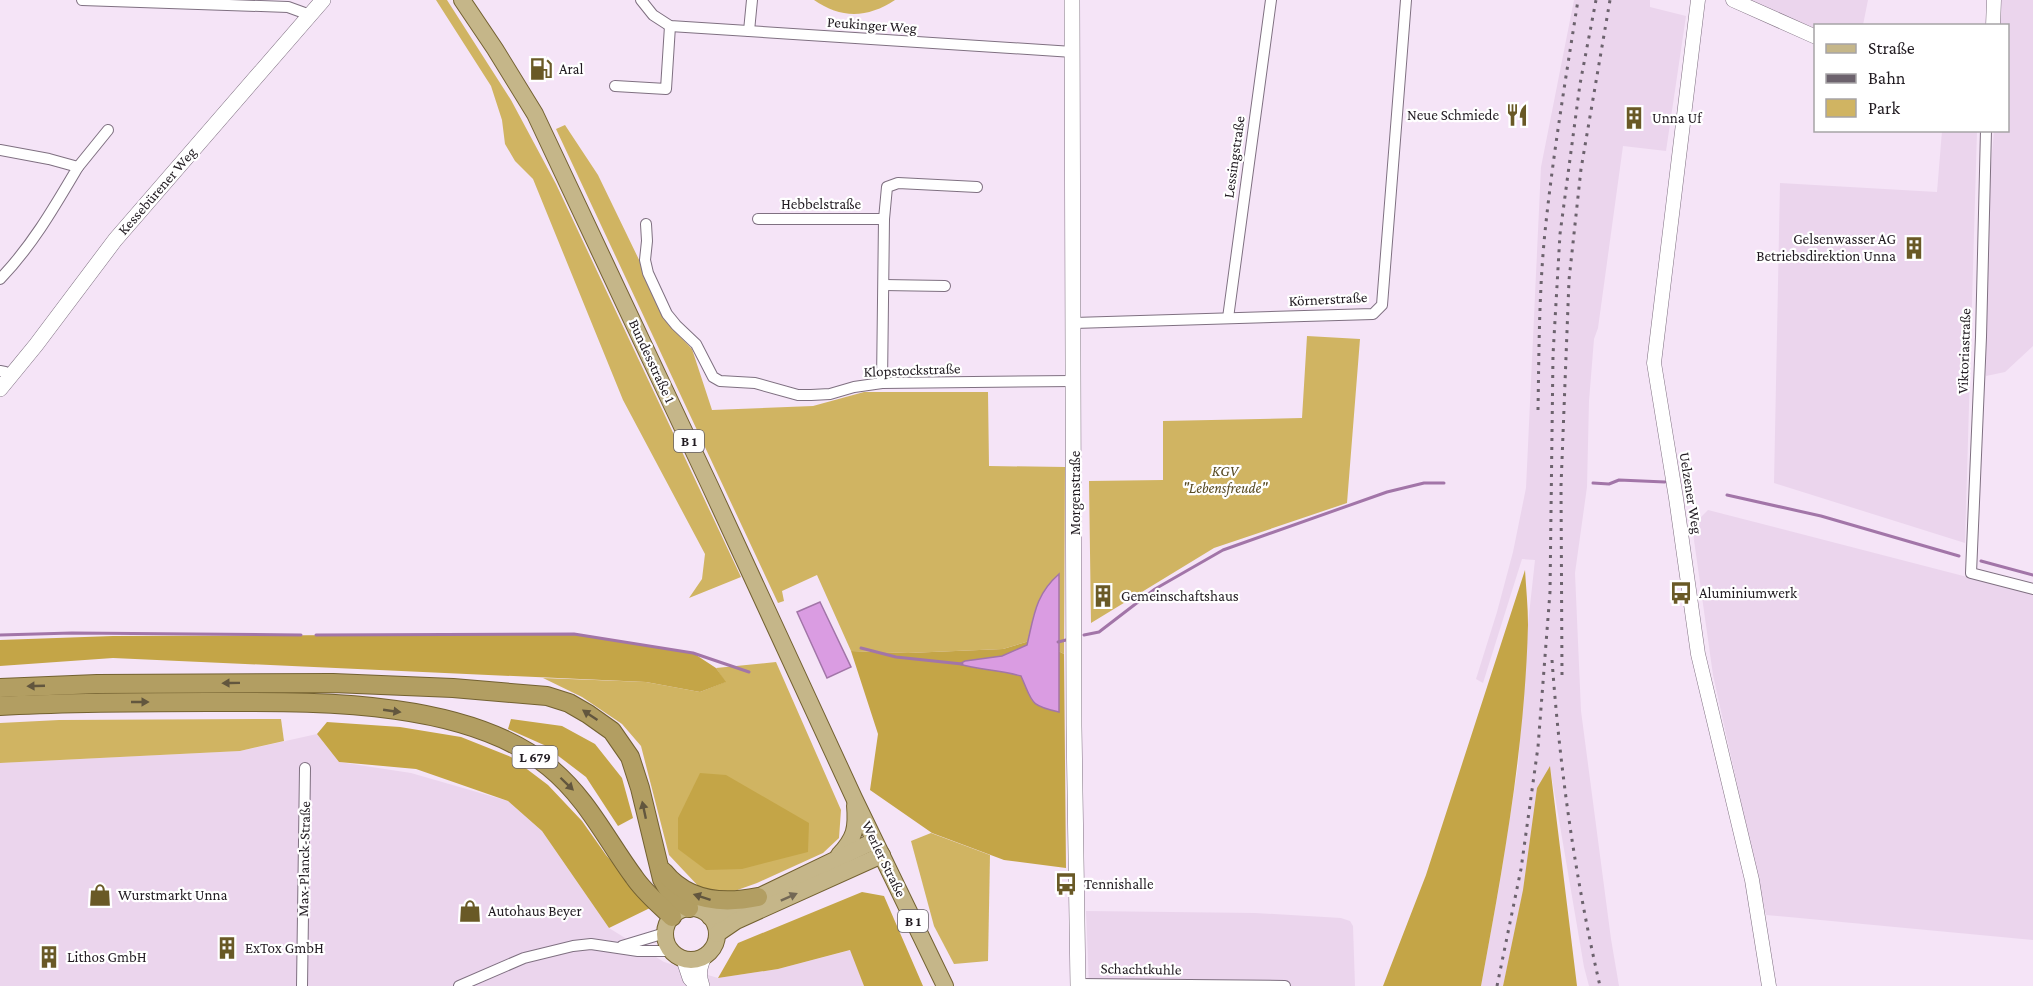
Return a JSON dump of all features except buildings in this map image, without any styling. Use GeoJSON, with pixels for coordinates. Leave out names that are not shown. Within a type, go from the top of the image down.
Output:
{"type":"FeatureCollection","features":[{"type":"Feature","properties":{"kind":"highway"},"geometry":{"type":"LineString","coordinates":[[0,688],[97,684],[333,683],[500,692],[547,696],[569,703],[612,731],[630,757],[667,889],[677,901],[689,908]]}},
{"type":"Feature","properties":{"kind":"highway","name":"L 679"},"geometry":{"type":"LineString","coordinates":[[0,706],[82,702],[288,702],[333,704],[458,722],[507,739],[530,753],[571,787],[593,814],[668,925]]}},
{"type":"Feature","properties":{"kind":"highway"},"geometry":{"type":"LineString","coordinates":[[658,863],[673,880],[701,897],[717,901],[738,901],[758,897]]}},
{"type":"Feature","properties":{"kind":"main road","name":"Kessebürener Weg"},"geometry":{"type":"LineString","coordinates":[[0,389],[5,374],[137,214],[323,0]]}},
{"type":"Feature","properties":{"kind":"main road","name":"Bundesstraße 1"},"geometry":{"type":"LineString","coordinates":[[462,0],[495,48],[544,133],[854,798]]}},
{"type":"Feature","properties":{"kind":"main road","name":"Morgenstraße"},"geometry":{"type":"LineString","coordinates":[[1072,0],[1074,726],[1078,985]]}},
{"type":"Feature","properties":{"kind":"main road","name":"Werler Straße"},"geometry":{"type":"LineString","coordinates":[[854,798],[945,986]]}},
{"type":"Feature","properties":{"kind":"main road","name":"B 1"},"geometry":{"type":"LineString","coordinates":[[831,862],[851,841],[854,831],[854,798]]}},
{"type":"Feature","properties":{"kind":"main road"},"geometry":{"type":"LineString","coordinates":[[710,917],[729,911],[831,862],[878,848]]}},
{"type":"Feature","properties":{"kind":"main road"},"geometry":{"type":"LineString","coordinates":[[717,934],[735,921],[878,848]]}},
{"type":"Feature","properties":{"kind":"main road"},"geometry":{"type":"LineString","coordinates":[[678,956],[694,960],[704,957],[711,951],[717,934],[715,925],[710,917],[701,910],[689,908],[683,910],[668,925],[666,943],[678,956],[696,986]]}},
{"type":"Feature","properties":{"kind":"main road"},"geometry":{"type":"LineString","coordinates":[[702,986],[699,971],[704,957]]}},
{"type":"Feature","properties":{"kind":"street"},"geometry":{"type":"LineString","coordinates":[[82,0],[288,7],[310,15]]}},
{"type":"Feature","properties":{"kind":"street"},"geometry":{"type":"LineString","coordinates":[[615,86],[666,88],[670,26],[653,15],[641,0]]}},
{"type":"Feature","properties":{"kind":"street"},"geometry":{"type":"LineString","coordinates":[[749,31],[752,0]]}},
{"type":"Feature","properties":{"kind":"street","name":"Lessingstraße"},"geometry":{"type":"LineString","coordinates":[[1228,318],[1271,0]]}},
{"type":"Feature","properties":{"kind":"street","name":"Körnerstraße"},"geometry":{"type":"LineString","coordinates":[[1074,323],[1373,314],[1382,305],[1406,0]]}},
{"type":"Feature","properties":{"kind":"street","name":"Uelzener Weg"},"geometry":{"type":"LineString","coordinates":[[1698,0],[1654,363],[1703,684],[1752,880],[1769,986]]}},
{"type":"Feature","properties":{"kind":"street"},"geometry":{"type":"LineString","coordinates":[[1733,0],[1814,37]]}},
{"type":"Feature","properties":{"kind":"street"},"geometry":{"type":"LineString","coordinates":[[1993,24],[1994,0]]}},
{"type":"Feature","properties":{"kind":"street","name":"Peukinger Weg"},"geometry":{"type":"LineString","coordinates":[[670,26],[1073,52]]}},
{"type":"Feature","properties":{"kind":"street"},"geometry":{"type":"LineString","coordinates":[[0,279],[15,263],[53,210],[78,167],[108,130]]}},
{"type":"Feature","properties":{"kind":"street","name":"Viktoriastraße"},"geometry":{"type":"LineString","coordinates":[[1986,132],[1981,337],[1971,573],[2033,589]]}},
{"type":"Feature","properties":{"kind":"street"},"geometry":{"type":"LineString","coordinates":[[0,150],[78,167]]}},
{"type":"Feature","properties":{"kind":"street"},"geometry":{"type":"LineString","coordinates":[[882,383],[884,219],[887,187],[891,184],[977,187]]}},
{"type":"Feature","properties":{"kind":"street","name":"Hebbelstraße"},"geometry":{"type":"LineString","coordinates":[[758,219],[884,219]]}},
{"type":"Feature","properties":{"kind":"street","name":"Klopstockstraße"},"geometry":{"type":"LineString","coordinates":[[646,224],[645,260],[648,273],[667,314],[696,344],[713,377],[720,381],[755,383],[804,395],[830,394],[854,387],[882,383],[1074,381]]}},
{"type":"Feature","properties":{"kind":"street"},"geometry":{"type":"LineString","coordinates":[[884,285],[945,286]]}},
{"type":"Feature","properties":{"kind":"street","name":"Max-Planck-Straße"},"geometry":{"type":"LineString","coordinates":[[302,986],[306,768]]}},
{"type":"Feature","properties":{"kind":"street"},"geometry":{"type":"LineString","coordinates":[[620,947],[668,925]]}},
{"type":"Feature","properties":{"kind":"street"},"geometry":{"type":"LineString","coordinates":[[459,986],[546,951],[591,944],[678,956]]}},
{"type":"Feature","properties":{"kind":"street","name":"Schachtkuhle"},"geometry":{"type":"LineString","coordinates":[[1078,985],[1285,986]]}},
{"type":"Feature","properties":{"kind":"shaded area"},"geometry":{"type":"Polygon","coordinates":[[[1574,0],[1650,0],[1650,7],[1686,16],[1666,151],[1623,146],[1598,328],[1594,339],[1589,401],[1587,487],[1575,573],[1581,711],[1619,986],[1589,986],[1550,767],[1503,986],[1481,986],[1518,766],[1535,560],[1522,559],[1483,683],[1476,679],[1513,552],[1526,488],[1541,167],[1574,0]]]}},
{"type":"Feature","properties":{"kind":"shaded area"},"geometry":{"type":"Polygon","coordinates":[[[1748,0],[1868,0],[1863,24],[1814,24],[1814,30],[1748,0]]]}},
{"type":"Feature","properties":{"kind":"shaded area"},"geometry":{"type":"Polygon","coordinates":[[[2002,0],[2033,0],[2033,346],[2005,372],[1986,376],[1988,198],[1994,132],[2009,132],[2009,24],[2000,24],[2002,0]]]}},
{"type":"Feature","properties":{"kind":"shaded area"},"geometry":{"type":"Polygon","coordinates":[[[1942,132],[1977,132],[1965,543],[1774,483],[1780,183],[1937,192],[1942,132]]]}},
{"type":"Feature","properties":{"kind":"shaded area"},"geometry":{"type":"Polygon","coordinates":[[[1708,510],[2033,594],[2033,940],[1766,915],[1713,675],[1692,526],[1708,510]]]}},
{"type":"Feature","properties":{"kind":"shaded area"},"geometry":{"type":"Polygon","coordinates":[[[1525,570],[1528,625],[1518,761],[1481,986],[1383,986],[1426,875],[1525,570]]]}},
{"type":"Feature","properties":{"kind":"shaded area"},"geometry":{"type":"Polygon","coordinates":[[[1059,574],[1059,712],[1042,707],[1033,701],[1021,676],[959,664],[965,661],[1002,656],[1027,645],[1040,598],[1059,574]]]}},
{"type":"Feature","properties":{"kind":"shaded area"},"geometry":{"type":"Polygon","coordinates":[[[820,602],[851,667],[827,678],[797,612],[820,602]]]}},
{"type":"Feature","properties":{"kind":"shaded area"},"geometry":{"type":"Polygon","coordinates":[[[574,634],[693,653],[716,668],[726,682],[700,692],[646,682],[113,658],[0,666],[0,640],[113,636],[574,634]]]}},
{"type":"Feature","properties":{"kind":"shaded area"},"geometry":{"type":"Polygon","coordinates":[[[1036,639],[1064,654],[1066,868],[1004,860],[932,833],[870,790],[878,734],[851,651],[908,653],[1003,649],[1036,639]]]}},
{"type":"Feature","properties":{"kind":"shaded area"},"geometry":{"type":"Polygon","coordinates":[[[511,719],[562,726],[595,744],[622,778],[633,818],[618,826],[586,777],[544,745],[508,729],[511,719]]]}},
{"type":"Feature","properties":{"kind":"shaded area"},"geometry":{"type":"Polygon","coordinates":[[[327,722],[400,727],[461,737],[511,757],[548,785],[582,821],[606,855],[652,907],[609,928],[542,831],[508,801],[416,769],[339,762],[317,734],[327,722]]]}},
{"type":"Feature","properties":{"kind":"shaded area"},"geometry":{"type":"Polygon","coordinates":[[[317,734],[339,762],[411,773],[508,801],[542,831],[609,928],[664,962],[718,978],[778,969],[851,950],[864,986],[0,986],[0,763],[240,751],[317,734]]]}},
{"type":"Feature","properties":{"kind":"shaded area"},"geometry":{"type":"Polygon","coordinates":[[[1550,766],[1577,986],[1503,986],[1523,890],[1537,788],[1550,766]]]}},
{"type":"Feature","properties":{"kind":"shaded area"},"geometry":{"type":"Polygon","coordinates":[[[700,773],[726,775],[809,823],[808,852],[742,869],[706,870],[678,849],[678,818],[700,773]]]}},
{"type":"Feature","properties":{"kind":"shaded area"},"geometry":{"type":"Polygon","coordinates":[[[862,892],[884,896],[923,986],[864,986],[850,950],[778,969],[718,978],[738,943],[862,892]]]}},
{"type":"Feature","properties":{"kind":"shaded area"},"geometry":{"type":"Polygon","coordinates":[[[1086,911],[1255,913],[1341,918],[1350,921],[1353,926],[1355,986],[1089,986],[1086,911]]]}},
{"type":"Feature","properties":{"kind":"green space"},"geometry":{"type":"Polygon","coordinates":[[[436,0],[447,0],[511,100],[556,184],[741,577],[689,598],[702,579],[705,554],[623,400],[533,179],[515,161],[505,144],[502,120],[491,86],[436,0]]]}},
{"type":"Feature","properties":{"kind":"green space"},"geometry":{"type":"Polygon","coordinates":[[[814,0],[895,0],[875,10],[854,14],[834,11],[814,0]]]}},
{"type":"Feature","properties":{"kind":"green space"},"geometry":{"type":"Polygon","coordinates":[[[565,125],[598,175],[672,328],[692,349],[712,410],[813,406],[864,392],[988,392],[989,466],[1065,467],[1064,654],[1036,639],[1003,649],[908,653],[851,651],[817,575],[782,591],[784,601],[778,603],[556,129],[565,125]]]}},
{"type":"Feature","properties":{"kind":"green space","name":"KGV \"Lebensfreude\""},"geometry":{"type":"Polygon","coordinates":[[[1307,336],[1360,339],[1347,503],[1214,548],[1091,623],[1089,481],[1163,480],[1163,421],[1302,418],[1307,336]]]}},
{"type":"Feature","properties":{"kind":"green space"},"geometry":{"type":"Polygon","coordinates":[[[776,662],[841,810],[839,838],[823,853],[757,883],[729,893],[701,889],[669,855],[641,746],[622,724],[582,697],[543,678],[646,682],[700,692],[725,682],[716,668],[776,662]]]}},
{"type":"Feature","properties":{"kind":"green space"},"geometry":{"type":"Polygon","coordinates":[[[281,719],[284,741],[240,751],[0,763],[0,723],[59,720],[281,719]]]}},
{"type":"Feature","properties":{"kind":"green space"},"geometry":{"type":"Polygon","coordinates":[[[931,833],[990,855],[988,961],[954,964],[934,926],[911,841],[931,833]]]}},
{"type":"Feature","properties":{"kind":"waterway"},"geometry":{"type":"LineString","coordinates":[[1593,483],[1609,484],[1619,480],[1665,482]]}},
{"type":"Feature","properties":{"kind":"waterway"},"geometry":{"type":"LineString","coordinates":[[1084,635],[1099,632],[1155,589],[1223,550],[1387,492],[1424,483],[1444,483]]}},
{"type":"Feature","properties":{"kind":"waterway"},"geometry":{"type":"LineString","coordinates":[[1727,495],[1821,516],[1959,556]]}},
{"type":"Feature","properties":{"kind":"waterway"},"geometry":{"type":"LineString","coordinates":[[1981,561],[2033,575]]}},
{"type":"Feature","properties":{"kind":"waterway"},"geometry":{"type":"LineString","coordinates":[[0,635],[72,633],[301,635]]}},
{"type":"Feature","properties":{"kind":"waterway"},"geometry":{"type":"LineString","coordinates":[[316,635],[574,634],[693,653],[749,672]]}},
{"type":"Feature","properties":{"kind":"waterway"},"geometry":{"type":"LineString","coordinates":[[1058,642],[1066,640]]}},
{"type":"Feature","properties":{"kind":"waterway"},"geometry":{"type":"LineString","coordinates":[[861,648],[896,657],[962,664]]}},
{"type":"Feature","properties":{"kind":"railway"},"geometry":{"type":"LineString","coordinates":[[1538,410],[1540,299],[1545,232],[1578,0]]}},
{"type":"Feature","properties":{"kind":"railway"},"geometry":{"type":"LineString","coordinates":[[1497,986],[1521,869],[1538,747],[1550,592],[1553,355],[1560,234],[1580,84],[1596,0]]}},
{"type":"Feature","properties":{"kind":"railway"},"geometry":{"type":"LineString","coordinates":[[1562,675],[1561,486],[1569,280],[1581,169],[1610,0]]}},
{"type":"Feature","properties":{"kind":"railway"},"geometry":{"type":"LineString","coordinates":[[1552,660],[1559,742],[1570,824],[1583,905],[1600,986]]}},
{"type":"Feature","properties":{"kind":"place","name":"Aral"},"geometry":{"type":"Point","coordinates":[541,69]}},
{"type":"Feature","properties":{"kind":"place","name":"Neue Schmiede"},"geometry":{"type":"Point","coordinates":[1517,115]}},
{"type":"Feature","properties":{"kind":"place","name":"Unna Uf"},"geometry":{"type":"Point","coordinates":[1634,118]}},
{"type":"Feature","properties":{"kind":"place","name":"Gelsenwasser AG Betriebsdirektion Unna"},"geometry":{"type":"Point","coordinates":[1914,248]}},
{"type":"Feature","properties":{"kind":"place","name":"Aluminiumwerk"},"geometry":{"type":"Point","coordinates":[1681,593]}},
{"type":"Feature","properties":{"kind":"place","name":"Gemeinschaftshaus"},"geometry":{"type":"Point","coordinates":[1103,596]}},
{"type":"Feature","properties":{"kind":"place","name":"Tennishalle"},"geometry":{"type":"Point","coordinates":[1066,884]}},
{"type":"Feature","properties":{"kind":"place","name":"Wurstmarkt Unna"},"geometry":{"type":"Point","coordinates":[100,895]}},
{"type":"Feature","properties":{"kind":"place","name":"Autohaus Beyer"},"geometry":{"type":"Point","coordinates":[470,911]}},
{"type":"Feature","properties":{"kind":"place","name":"ExTox GmbH"},"geometry":{"type":"Point","coordinates":[227,948]}},
{"type":"Feature","properties":{"kind":"place","name":"Lithos GmbH"},"geometry":{"type":"Point","coordinates":[49,957]}}]}
